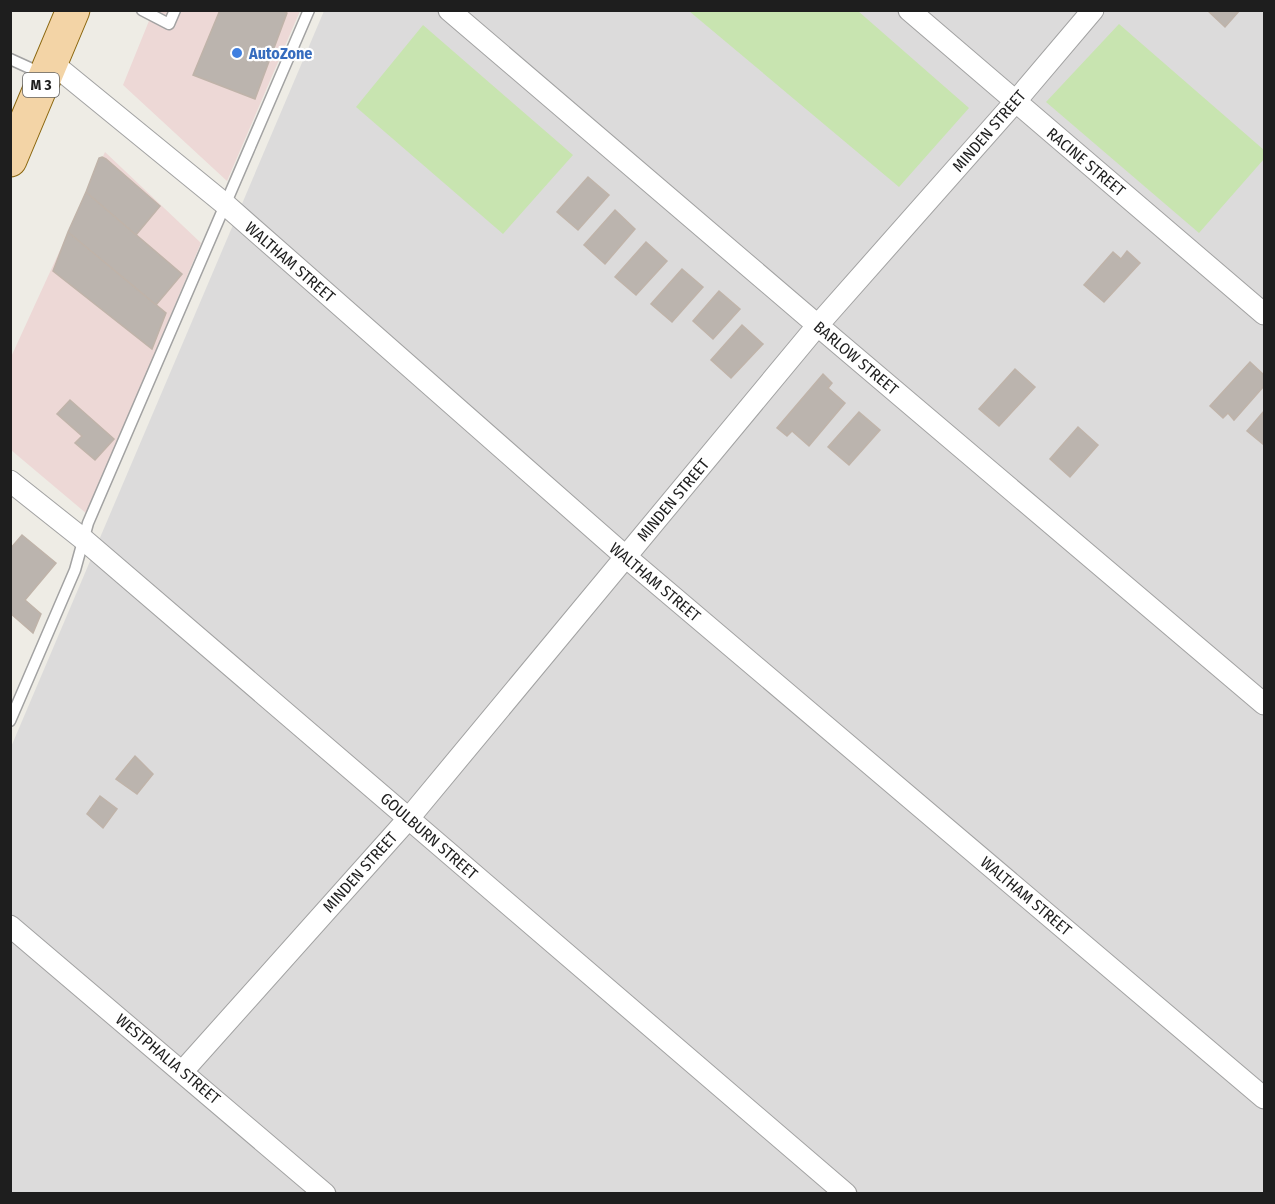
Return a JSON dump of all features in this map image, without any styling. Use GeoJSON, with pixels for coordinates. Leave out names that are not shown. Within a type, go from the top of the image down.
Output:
{"type":"FeatureCollection","features":[{"type":"Feature","properties":{"kind":"main road","name":"M 3"},"geometry":{"type":"LineString","coordinates":[[10,160],[73,10]]}},
{"type":"Feature","properties":{"kind":"street","name":"BARLOW STREET"},"geometry":{"type":"LineString","coordinates":[[449,10],[817,326],[1264,704]]}},
{"type":"Feature","properties":{"kind":"street","name":"RACINE STREET"},"geometry":{"type":"LineString","coordinates":[[909,10],[1264,314]]}},
{"type":"Feature","properties":{"kind":"street","name":"MINDEN STREET"},"geometry":{"type":"LineString","coordinates":[[182,1072],[409,818],[817,326],[1094,10]]}},
{"type":"Feature","properties":{"kind":"street","name":"WALTHAM STREET"},"geometry":{"type":"LineString","coordinates":[[48,68],[226,205],[626,557],[1264,1098]]}},
{"type":"Feature","properties":{"kind":"street","name":"GOULBURN STREET"},"geometry":{"type":"LineString","coordinates":[[10,481],[83,539],[846,1194]]}},
{"type":"Feature","properties":{"kind":"street","name":"WESTPHALIA STREET"},"geometry":{"type":"LineString","coordinates":[[10,926],[325,1194]]}},
{"type":"Feature","properties":{"kind":"lane"},"geometry":{"type":"LineString","coordinates":[[142,10],[169,24],[175,10]]}},
{"type":"Feature","properties":{"kind":"lane"},"geometry":{"type":"LineString","coordinates":[[10,721],[75,570],[88,523],[309,10]]}},
{"type":"Feature","properties":{"kind":"lane"},"geometry":{"type":"LineString","coordinates":[[10,59],[48,68]]}},
{"type":"Feature","properties":{"kind":"shaded area"},"geometry":{"type":"Polygon","coordinates":[[[153,11],[300,11],[227,181],[123,85],[153,11]]]}},
{"type":"Feature","properties":{"kind":"shaded area"},"geometry":{"type":"Polygon","coordinates":[[[324,11],[1264,11],[1264,1193],[11,1194],[11,747],[324,11]]]}},
{"type":"Feature","properties":{"kind":"shaded area"},"geometry":{"type":"Polygon","coordinates":[[[105,152],[201,243],[87,514],[11,450],[11,357],[105,152]]]}},
{"type":"Feature","properties":{"kind":"green space"},"geometry":{"type":"Polygon","coordinates":[[[689,11],[858,11],[969,108],[899,187],[689,11]]]}},
{"type":"Feature","properties":{"kind":"green space"},"geometry":{"type":"Polygon","coordinates":[[[1119,24],[1264,150],[1264,159],[1199,233],[1046,102],[1119,24]]]}},
{"type":"Feature","properties":{"kind":"green space"},"geometry":{"type":"Polygon","coordinates":[[[423,25],[573,155],[503,234],[356,107],[423,25]]]}},
{"type":"Feature","properties":{"kind":"building","name":"AutoZone"},"geometry":{"type":"Polygon","coordinates":[[[220,10],[282,10],[287,13],[255,99],[193,75],[220,10]]]}},
{"type":"Feature","properties":{"kind":"building"},"geometry":{"type":"Polygon","coordinates":[[[1207,10],[1240,10],[1225,27],[1207,10]]]}},
{"type":"Feature","properties":{"kind":"building"},"geometry":{"type":"Polygon","coordinates":[[[102,157],[160,206],[136,235],[86,192],[99,158],[102,157]]]}},
{"type":"Feature","properties":{"kind":"building"},"geometry":{"type":"Polygon","coordinates":[[[588,177],[609,195],[578,230],[557,212],[588,177]]]}},
{"type":"Feature","properties":{"kind":"building"},"geometry":{"type":"Polygon","coordinates":[[[86,192],[182,274],[156,305],[68,232],[86,192]]]}},
{"type":"Feature","properties":{"kind":"building"},"geometry":{"type":"Polygon","coordinates":[[[615,210],[635,229],[605,264],[584,245],[615,210]]]}},
{"type":"Feature","properties":{"kind":"building"},"geometry":{"type":"Polygon","coordinates":[[[68,232],[166,313],[152,349],[53,271],[68,232]]]}},
{"type":"Feature","properties":{"kind":"building"},"geometry":{"type":"Polygon","coordinates":[[[646,242],[667,261],[636,295],[615,277],[646,242]]]}},
{"type":"Feature","properties":{"kind":"building"},"geometry":{"type":"Polygon","coordinates":[[[1127,251],[1140,263],[1104,302],[1084,285],[1113,252],[1121,259],[1127,251]]]}},
{"type":"Feature","properties":{"kind":"building"},"geometry":{"type":"Polygon","coordinates":[[[682,269],[703,287],[672,322],[651,304],[682,269]]]}},
{"type":"Feature","properties":{"kind":"building"},"geometry":{"type":"Polygon","coordinates":[[[719,291],[740,309],[713,339],[693,321],[719,291]]]}},
{"type":"Feature","properties":{"kind":"building"},"geometry":{"type":"Polygon","coordinates":[[[742,325],[763,344],[731,378],[711,360],[742,325]]]}},
{"type":"Feature","properties":{"kind":"building"},"geometry":{"type":"Polygon","coordinates":[[[1250,362],[1264,375],[1264,386],[1234,420],[1228,413],[1223,418],[1210,406],[1250,362]]]}},
{"type":"Feature","properties":{"kind":"building"},"geometry":{"type":"Polygon","coordinates":[[[1015,369],[1035,387],[999,426],[979,409],[1015,369]]]}},
{"type":"Feature","properties":{"kind":"building"},"geometry":{"type":"Polygon","coordinates":[[[823,374],[832,383],[828,388],[845,403],[809,446],[792,431],[787,436],[777,428],[823,374]]]}},
{"type":"Feature","properties":{"kind":"building"},"geometry":{"type":"Polygon","coordinates":[[[70,400],[114,439],[95,460],[75,443],[82,436],[57,414],[70,400]]]}},
{"type":"Feature","properties":{"kind":"building"},"geometry":{"type":"Polygon","coordinates":[[[1264,411],[1264,445],[1247,431],[1264,411]]]}},
{"type":"Feature","properties":{"kind":"building"},"geometry":{"type":"Polygon","coordinates":[[[859,412],[880,430],[849,465],[828,447],[859,412]]]}},
{"type":"Feature","properties":{"kind":"building"},"geometry":{"type":"Polygon","coordinates":[[[1078,427],[1098,445],[1070,477],[1050,459],[1078,427]]]}},
{"type":"Feature","properties":{"kind":"building"},"geometry":{"type":"Polygon","coordinates":[[[22,535],[56,563],[25,600],[41,614],[33,633],[10,613],[10,549],[22,535]]]}},
{"type":"Feature","properties":{"kind":"building"},"geometry":{"type":"Polygon","coordinates":[[[135,756],[153,774],[137,794],[116,779],[135,756]]]}},
{"type":"Feature","properties":{"kind":"building"},"geometry":{"type":"Polygon","coordinates":[[[100,796],[117,809],[103,828],[87,814],[100,796]]]}},
{"type":"Feature","properties":{"kind":"place","name":"AutoZone"},"geometry":{"type":"Point","coordinates":[237,53]}}]}
